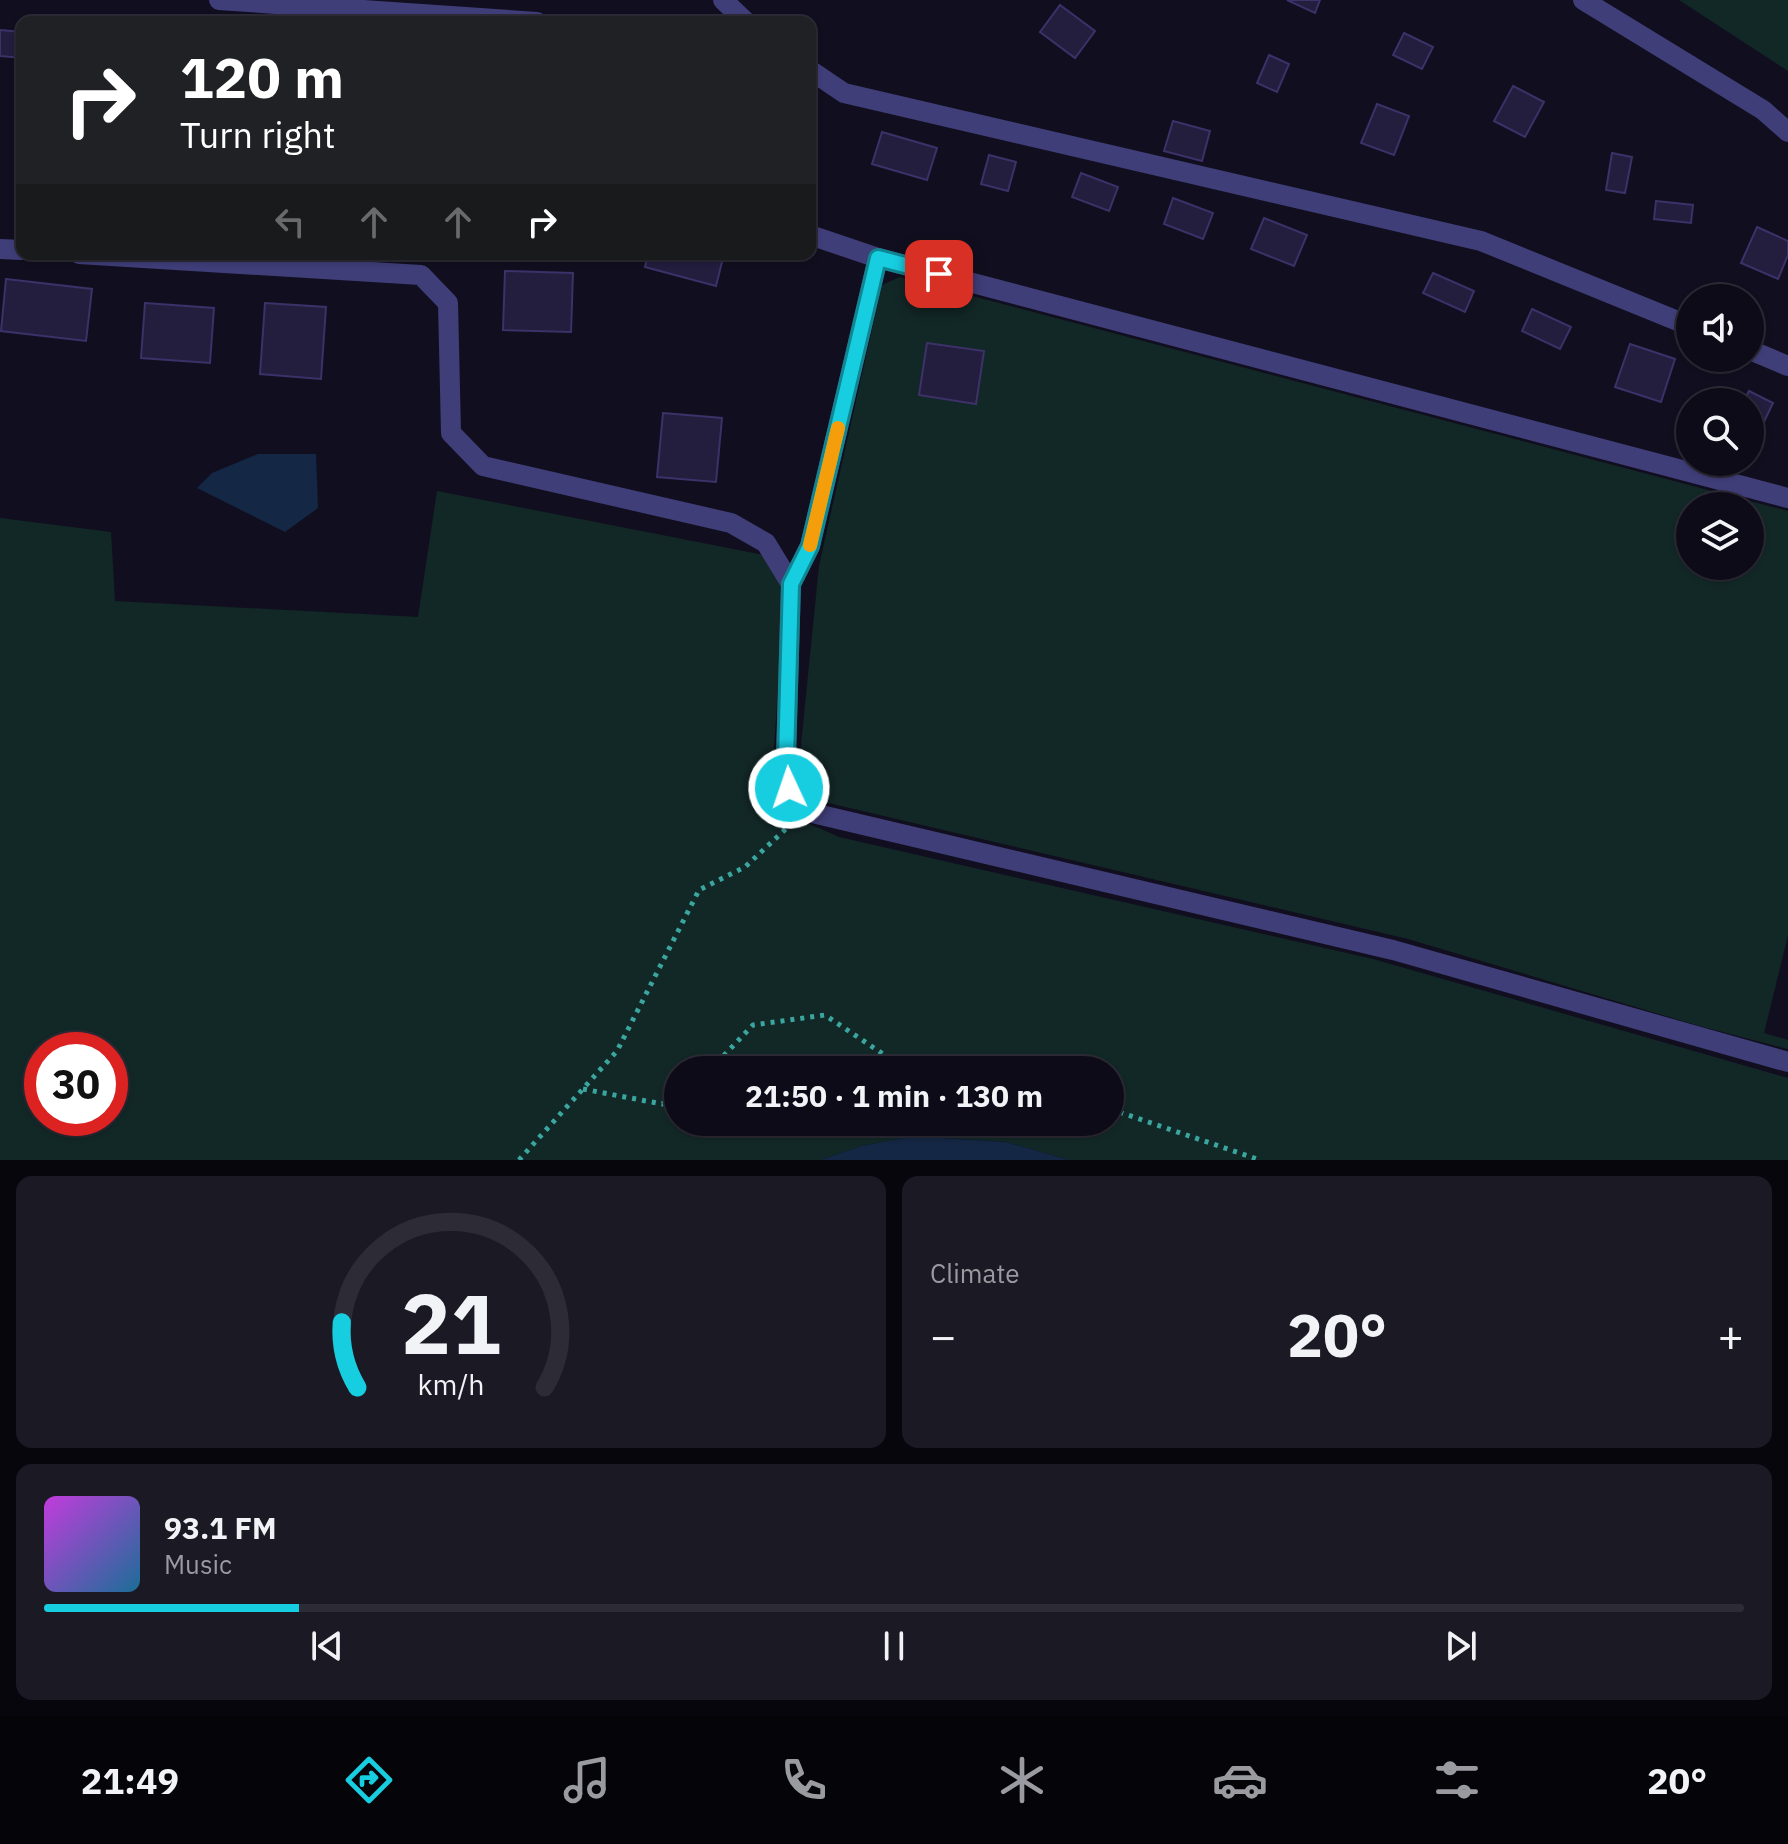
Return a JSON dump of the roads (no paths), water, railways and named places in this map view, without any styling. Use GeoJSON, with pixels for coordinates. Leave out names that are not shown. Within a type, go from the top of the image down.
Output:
{"type":"FeatureCollection","features":[{"type":"Feature","properties":{"kind":"street"},"geometry":{"type":"LineString","coordinates":[[219,0],[450,16]]}},
{"type":"Feature","properties":{"kind":"street"},"geometry":{"type":"LineString","coordinates":[[723,0],[740,16]]}},
{"type":"Feature","properties":{"kind":"street"},"geometry":{"type":"LineString","coordinates":[[1583,0],[1763,110],[1788,132]]}},
{"type":"Feature","properties":{"kind":"street"},"geometry":{"type":"LineString","coordinates":[[816,74],[844,93],[1481,241],[1676,320]]}},
{"type":"Feature","properties":{"kind":"street"},"geometry":{"type":"LineString","coordinates":[[816,237],[878,258],[1788,498]]}},
{"type":"Feature","properties":{"kind":"street"},"geometry":{"type":"LineString","coordinates":[[878,258],[810,546],[791,584],[786,758],[789,788],[804,811],[1393,950],[1788,1062]]}},
{"type":"Feature","properties":{"kind":"street"},"geometry":{"type":"LineString","coordinates":[[177,260],[421,275],[448,303],[451,433],[483,466],[731,523],[766,543],[791,584]]}},
{"type":"Feature","properties":{"kind":"street"},"geometry":{"type":"LineString","coordinates":[[1764,356],[1788,366]]}},
{"type":"Feature","properties":{"kind":"water"},"geometry":{"type":"Polygon","coordinates":[[[258,454],[316,454],[318,508],[285,532],[197,488],[212,473],[258,454]]]}},
{"type":"Feature","properties":{"kind":"water"},"geometry":{"type":"Polygon","coordinates":[[[912,1136],[1006,1142],[1069,1160],[820,1160],[862,1146],[912,1136]]]}}]}
